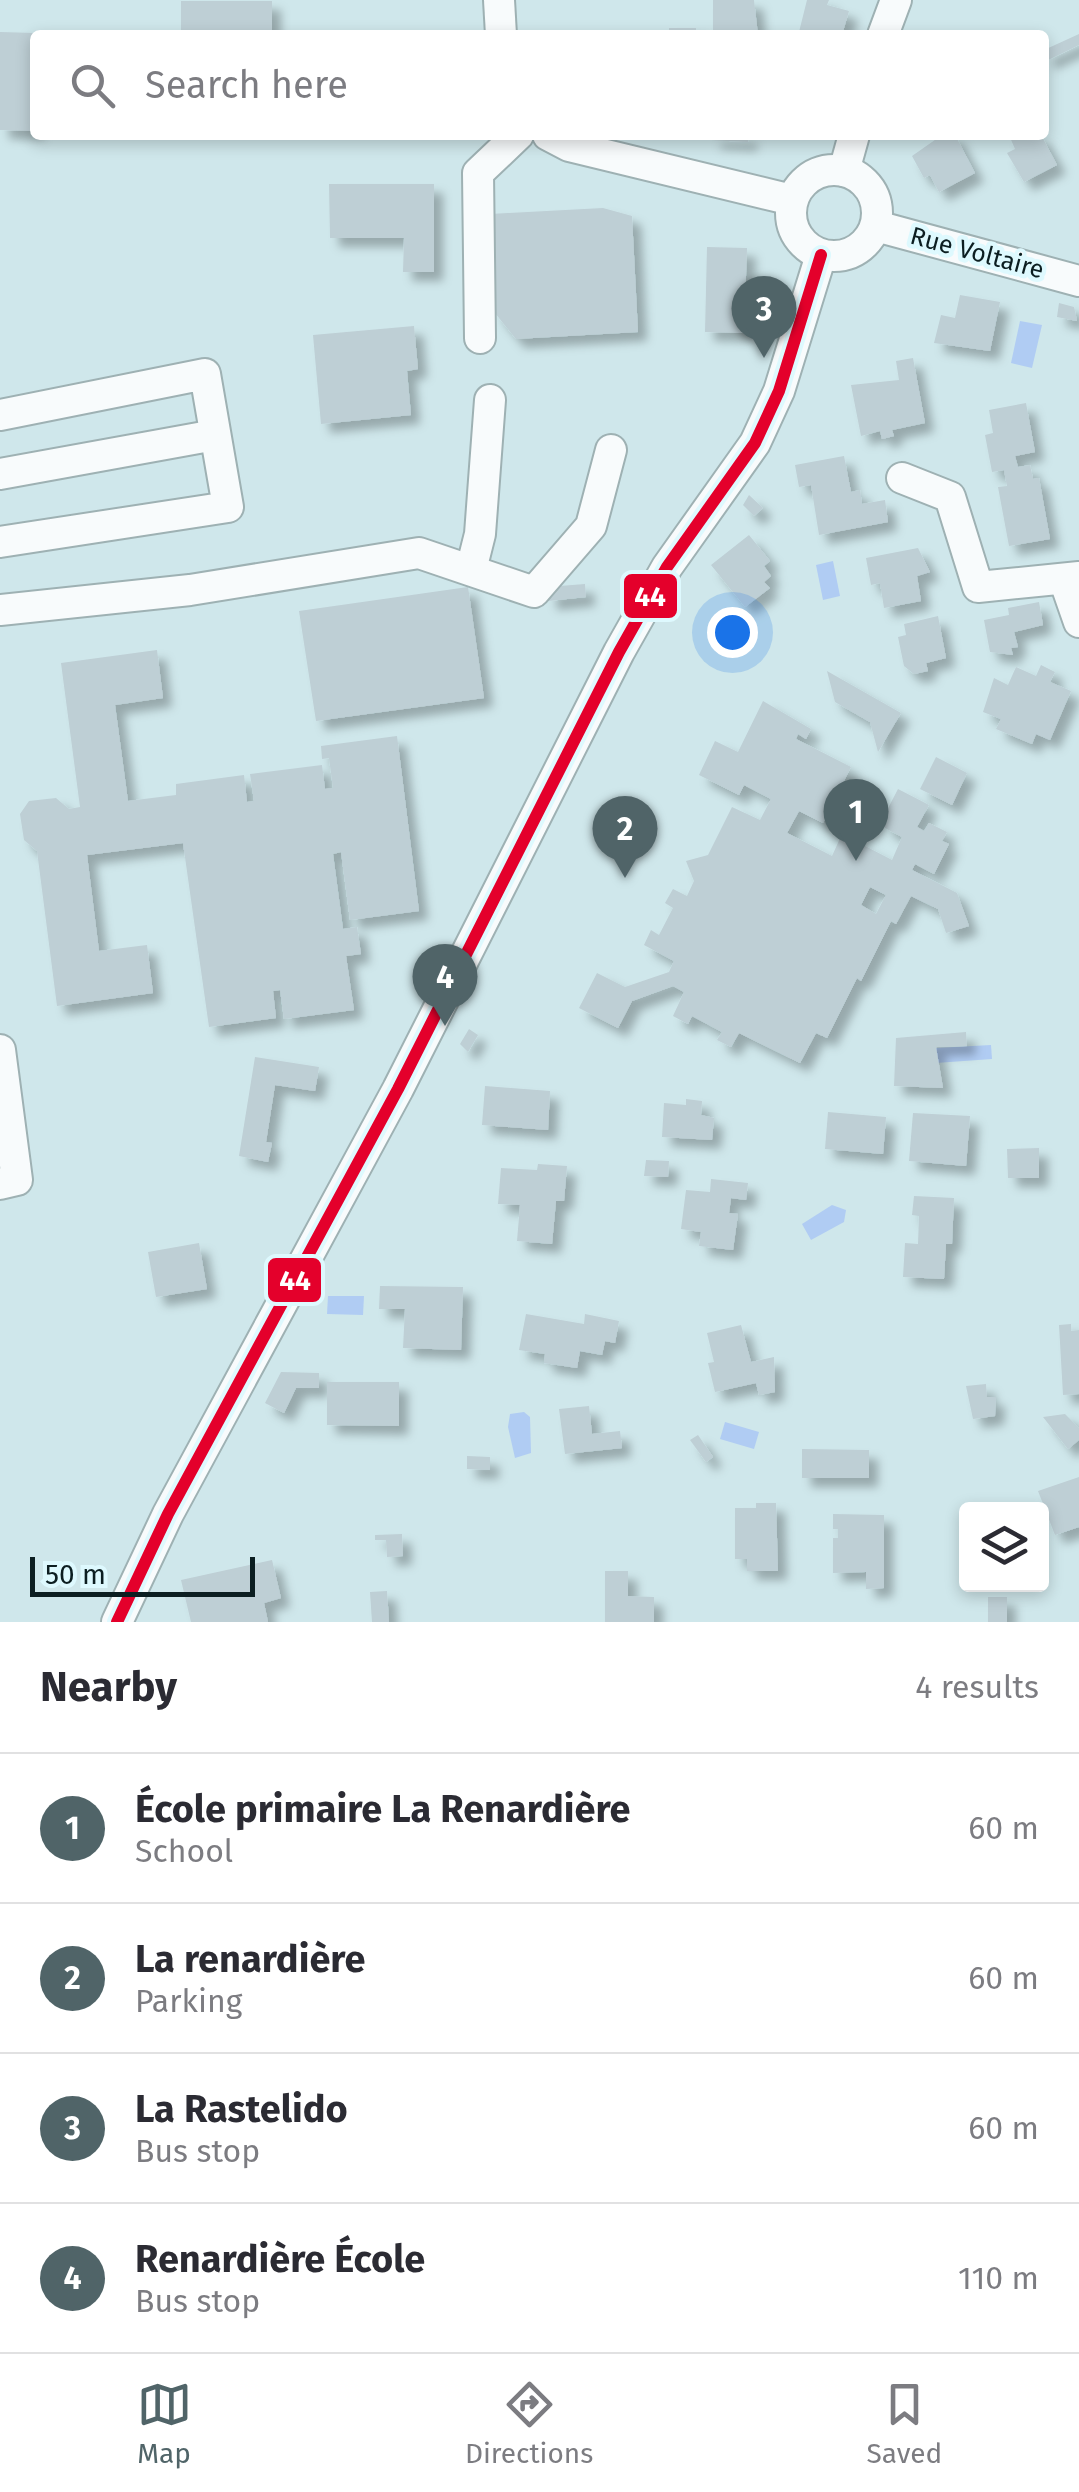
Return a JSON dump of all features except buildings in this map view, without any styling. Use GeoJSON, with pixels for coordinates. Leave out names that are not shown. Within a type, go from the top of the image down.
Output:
{"type":"FeatureCollection","features":[{"type":"Feature","properties":{"kind":"street"},"geometry":{"type":"LineString","coordinates":[[499,0],[501,30]]}},
{"type":"Feature","properties":{"kind":"street"},"geometry":{"type":"LineString","coordinates":[[885,30],[896,0]]}},
{"type":"Feature","properties":{"kind":"street"},"geometry":{"type":"LineString","coordinates":[[480,338],[478,173],[513,140]]}},
{"type":"Feature","properties":{"kind":"street"},"geometry":{"type":"LineString","coordinates":[[558,140],[792,200]]}},
{"type":"Feature","properties":{"kind":"street"},"geometry":{"type":"LineString","coordinates":[[844,171],[853,140]]}},
{"type":"Feature","properties":{"kind":"street"},"geometry":{"type":"LineString","coordinates":[[844,171],[868,186],[878,212],[876,226],[854,252],[838,257],[821,255],[795,233],[792,200],[798,188],[818,172],[844,171]]}},
{"type":"Feature","properties":{"kind":"street","name":"Rue Voltaire"},"geometry":{"type":"LineString","coordinates":[[876,226],[1079,281]]}},
{"type":"Feature","properties":{"kind":"street"},"geometry":{"type":"LineString","coordinates":[[117,1622],[168,1514],[398,1090],[619,652],[667,567],[755,443],[779,391],[821,255]]}},
{"type":"Feature","properties":{"kind":"street"},"geometry":{"type":"LineString","coordinates":[[0,415],[204,374],[228,506],[0,542]]}},
{"type":"Feature","properties":{"kind":"street"},"geometry":{"type":"LineString","coordinates":[[470,570],[480,534],[490,400]]}},
{"type":"Feature","properties":{"kind":"street"},"geometry":{"type":"LineString","coordinates":[[0,474],[215,435]]}},
{"type":"Feature","properties":{"kind":"street"},"geometry":{"type":"LineString","coordinates":[[0,610],[190,590],[419,553],[534,592],[590,526],[611,450]]}},
{"type":"Feature","properties":{"kind":"street"},"geometry":{"type":"LineString","coordinates":[[902,478],[950,498],[978,587],[1072,578],[1079,622]]}},
{"type":"Feature","properties":{"kind":"street"},"geometry":{"type":"LineString","coordinates":[[0,1050],[17,1180],[0,1184]]}},
{"type":"Feature","properties":{"kind":"water"},"geometry":{"type":"Polygon","coordinates":[[[1020,321],[1042,325],[1032,368],[1011,363],[1020,321]]]}},
{"type":"Feature","properties":{"kind":"water"},"geometry":{"type":"Polygon","coordinates":[[[833,561],[840,596],[823,600],[816,565],[833,561]]]}},
{"type":"Feature","properties":{"kind":"water"},"geometry":{"type":"Polygon","coordinates":[[[991,1045],[992,1059],[936,1063],[936,1048],[991,1045]]]}},
{"type":"Feature","properties":{"kind":"water"},"geometry":{"type":"Polygon","coordinates":[[[832,1205],[846,1210],[844,1222],[811,1240],[802,1224],[832,1205]]]}},
{"type":"Feature","properties":{"kind":"water"},"geometry":{"type":"Polygon","coordinates":[[[328,1296],[364,1296],[363,1315],[327,1314],[328,1296]]]}},
{"type":"Feature","properties":{"kind":"water"},"geometry":{"type":"Polygon","coordinates":[[[524,1412],[530,1417],[531,1453],[515,1458],[508,1427],[510,1414],[524,1412]]]}},
{"type":"Feature","properties":{"kind":"water"},"geometry":{"type":"Polygon","coordinates":[[[725,1422],[759,1432],[754,1449],[720,1439],[725,1422]]]}},
{"type":"Feature","properties":{"kind":"transit line","name":"44"},"geometry":{"type":"LineString","coordinates":[[117,1622],[168,1514],[398,1089],[619,652],[667,567],[755,443],[779,391],[821,255]]}},
{"type":"Feature","properties":{"kind":"place","name":"La Rastelido"},"geometry":{"type":"Point","coordinates":[764,358]}},
{"type":"Feature","properties":{"kind":"place","name":"École primaire La Renardière"},"geometry":{"type":"Point","coordinates":[856,861]}},
{"type":"Feature","properties":{"kind":"place","name":"La renardière"},"geometry":{"type":"Point","coordinates":[625,878]}},
{"type":"Feature","properties":{"kind":"place","name":"Renardière École"},"geometry":{"type":"Point","coordinates":[445,1026]}}]}
